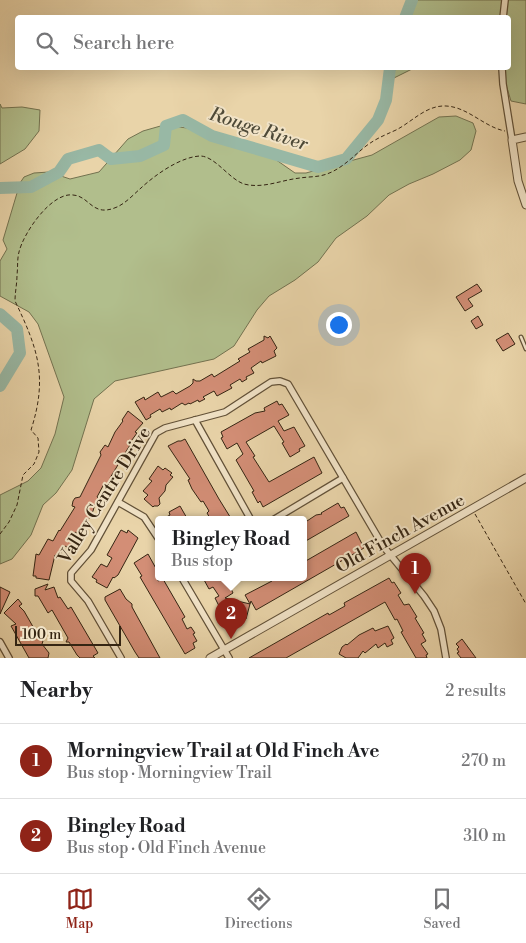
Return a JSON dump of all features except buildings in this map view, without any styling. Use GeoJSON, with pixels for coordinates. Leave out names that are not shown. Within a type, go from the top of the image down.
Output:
{"type":"FeatureCollection","features":[{"type":"Feature","properties":{"kind":"street"},"geometry":{"type":"LineString","coordinates":[[503,15],[505,0]]}},
{"type":"Feature","properties":{"kind":"street"},"geometry":{"type":"LineString","coordinates":[[502,70],[518,181],[526,205]]}},
{"type":"Feature","properties":{"kind":"street"},"geometry":{"type":"LineString","coordinates":[[511,136],[526,137]]}},
{"type":"Feature","properties":{"kind":"street","name":"Valley Centre Drive"},"geometry":{"type":"LineString","coordinates":[[121,658],[88,601],[73,584],[70,578],[73,570],[91,550],[156,434],[165,428],[225,412],[271,382],[280,381],[288,384],[381,543],[434,611],[441,629],[446,658]]}},
{"type":"Feature","properties":{"kind":"street"},"geometry":{"type":"LineString","coordinates":[[195,420],[249,516]]}},
{"type":"Feature","properties":{"kind":"street"},"geometry":{"type":"LineString","coordinates":[[280,516],[343,478]]}},
{"type":"Feature","properties":{"kind":"street","name":"Old Finch Avenue"},"geometry":{"type":"LineString","coordinates":[[210,658],[526,478]]}},
{"type":"Feature","properties":{"kind":"street"},"geometry":{"type":"LineString","coordinates":[[118,502],[144,517],[155,534]]}},
{"type":"Feature","properties":{"kind":"street"},"geometry":{"type":"LineString","coordinates":[[184,581],[229,658]]}},
{"type":"Feature","properties":{"kind":"street"},"geometry":{"type":"LineString","coordinates":[[0,642],[9,658]]}},
{"type":"Feature","properties":{"kind":"lane"},"geometry":{"type":"LineString","coordinates":[[521,337],[526,349]]}},
{"type":"Feature","properties":{"kind":"path"},"geometry":{"type":"LineString","coordinates":[[0,534],[9,522],[17,505],[23,475],[34,464],[39,452],[38,438],[31,430],[38,409],[39,369],[36,350],[15,301],[19,251],[26,235],[53,202],[72,194],[99,210],[116,208],[161,172],[173,165],[197,156],[210,159],[244,184],[261,185],[320,176],[332,173],[382,135],[395,130],[433,108],[446,106],[460,109],[511,136]]}},
{"type":"Feature","properties":{"kind":"path"},"geometry":{"type":"LineString","coordinates":[[473,509],[526,604]]}},
{"type":"Feature","properties":{"kind":"green space"},"geometry":{"type":"Polygon","coordinates":[[[415,0],[526,0],[526,104],[511,101],[502,70],[511,70],[511,15],[411,15],[415,0]]]}},
{"type":"Feature","properties":{"kind":"green space"},"geometry":{"type":"Polygon","coordinates":[[[395,70],[410,70],[390,80],[395,70]]]}},
{"type":"Feature","properties":{"kind":"green space"},"geometry":{"type":"Polygon","coordinates":[[[0,104],[2,108],[22,107],[40,110],[39,131],[25,149],[0,164],[0,104]]]}},
{"type":"Feature","properties":{"kind":"green space"},"geometry":{"type":"Polygon","coordinates":[[[456,116],[473,123],[476,131],[471,150],[460,160],[389,195],[367,216],[336,238],[318,262],[295,280],[269,296],[257,310],[234,346],[214,359],[115,381],[94,399],[72,470],[56,493],[43,505],[31,535],[12,559],[0,564],[0,495],[28,481],[41,468],[55,434],[64,397],[38,324],[29,312],[0,296],[0,261],[7,249],[3,240],[20,183],[24,177],[34,173],[49,172],[70,179],[99,172],[128,139],[143,131],[164,125],[187,128],[232,146],[272,157],[295,173],[306,173],[372,155],[439,117],[456,116]]]}},
{"type":"Feature","properties":{"kind":"waterway","name":"Rouge River"},"geometry":{"type":"LineString","coordinates":[[406,15],[412,0]]}},
{"type":"Feature","properties":{"kind":"waterway","name":"Rouge River"},"geometry":{"type":"LineString","coordinates":[[0,188],[31,187],[59,172],[68,159],[99,150],[111,159],[140,156],[164,145],[166,126],[183,120],[212,136],[318,167],[346,159],[378,120],[386,100],[390,70]]}},
{"type":"Feature","properties":{"kind":"waterway","name":"Rouge River"},"geometry":{"type":"LineString","coordinates":[[0,314],[17,329],[20,353],[0,386]]}},
{"type":"Feature","properties":{"kind":"place","name":"Morningview Trail at Old Finch Ave"},"geometry":{"type":"Point","coordinates":[415,594]}},
{"type":"Feature","properties":{"kind":"place","name":"Bingley Road"},"geometry":{"type":"Point","coordinates":[231,639]}}]}
